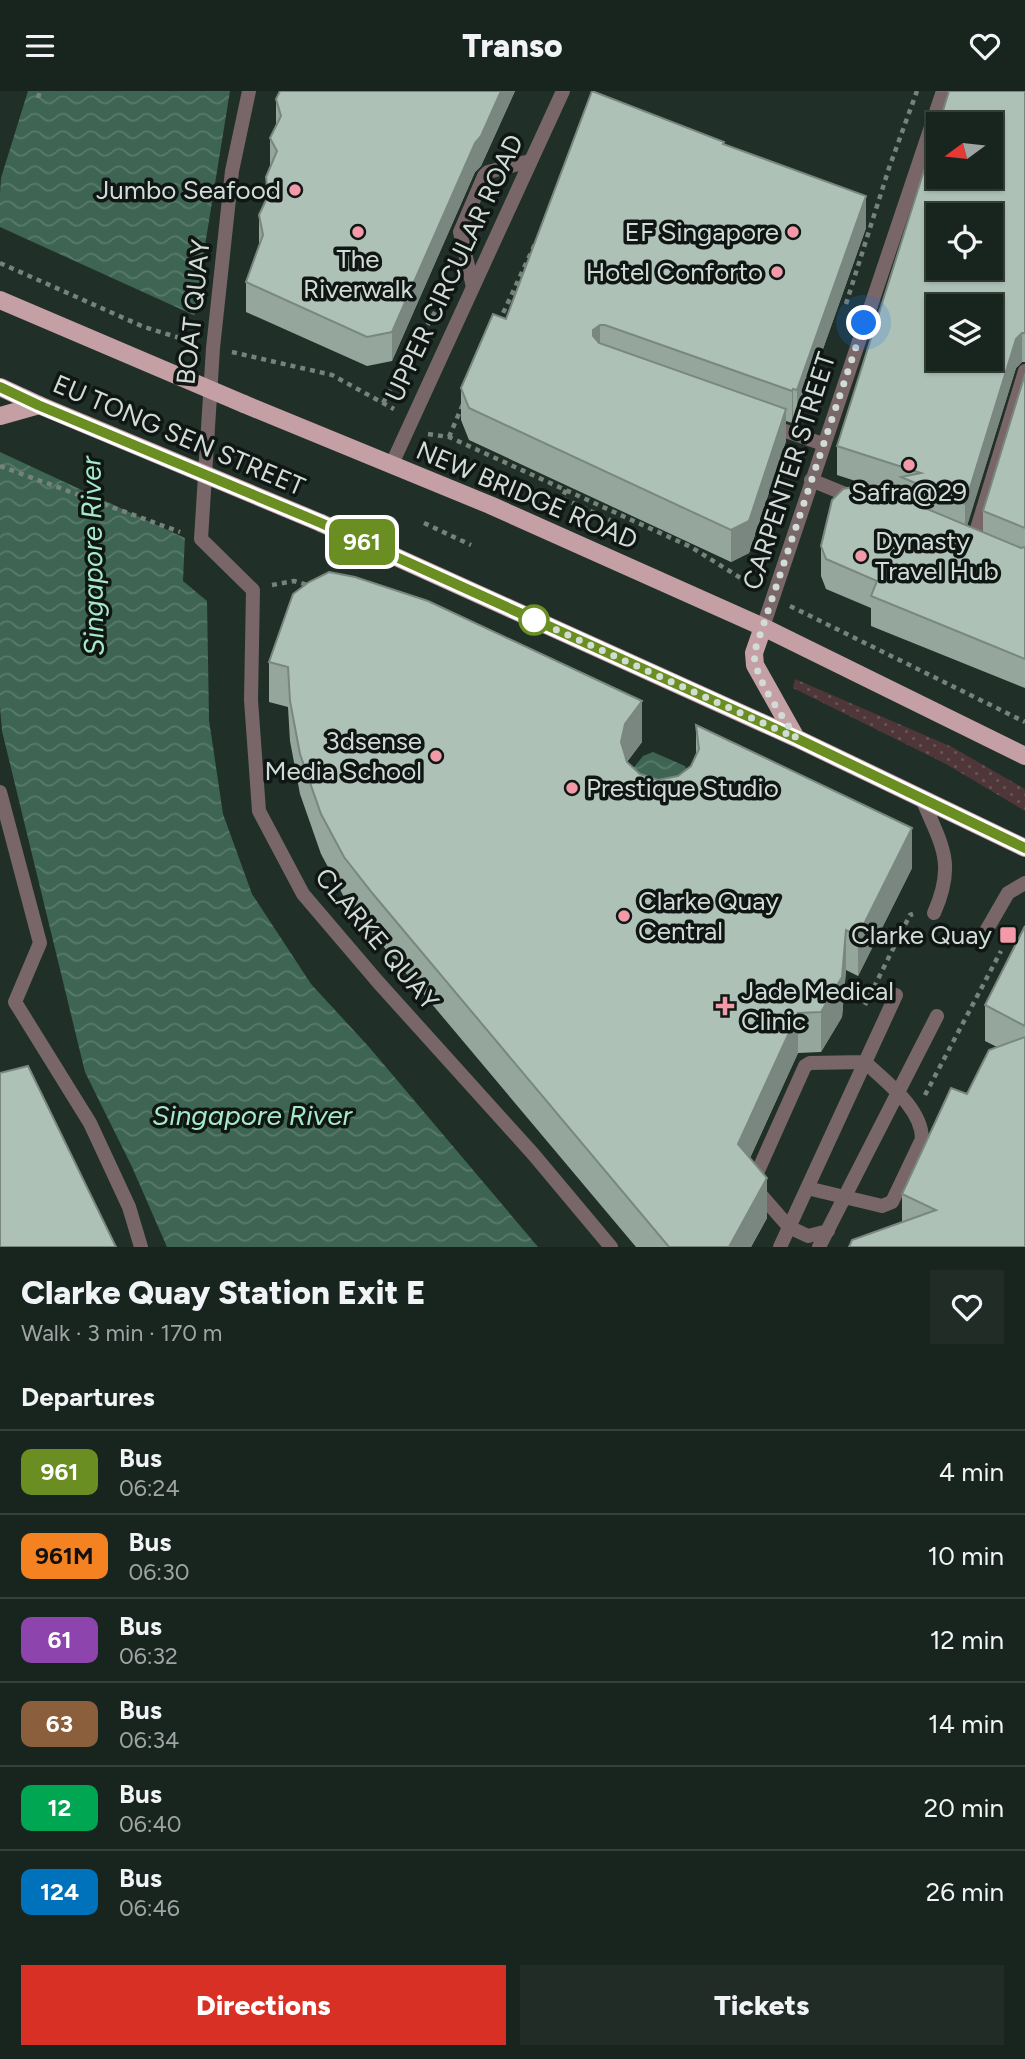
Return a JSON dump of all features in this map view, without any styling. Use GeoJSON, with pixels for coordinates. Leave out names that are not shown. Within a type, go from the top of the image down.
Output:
{"type":"FeatureCollection","features":[{"type":"Feature","properties":{"kind":"main road","name":"NEW BRIDGE ROAD"},"geometry":{"type":"LineString","coordinates":[[0,300],[391,466],[490,505],[763,627],[1025,756]]}},
{"type":"Feature","properties":{"kind":"main road","name":"EU TONG SEN STREET"},"geometry":{"type":"LineString","coordinates":[[0,387],[321,523],[796,738],[1025,848]]}},
{"type":"Feature","properties":{"kind":"main road"},"geometry":{"type":"LineString","coordinates":[[0,416],[38,405]]}},
{"type":"Feature","properties":{"kind":"main road"},"geometry":{"type":"LineString","coordinates":[[763,627],[754,653],[755,665],[796,738]]}},
{"type":"Feature","properties":{"kind":"street","name":"BOAT QUAY"},"geometry":{"type":"LineString","coordinates":[[201,539],[213,348],[232,171],[249,91]]}},
{"type":"Feature","properties":{"kind":"street","name":"UPPER CIRCULAR ROAD"},"geometry":{"type":"LineString","coordinates":[[391,466],[563,91]]}},
{"type":"Feature","properties":{"kind":"street","name":"CARPENTER STREET"},"geometry":{"type":"LineString","coordinates":[[763,627],[943,91]]}},
{"type":"Feature","properties":{"kind":"street"},"geometry":{"type":"LineString","coordinates":[[473,287],[461,242],[461,227],[488,172],[530,162]]}},
{"type":"Feature","properties":{"kind":"street"},"geometry":{"type":"LineString","coordinates":[[971,546],[1025,371]]}},
{"type":"Feature","properties":{"kind":"street"},"geometry":{"type":"LineString","coordinates":[[754,420],[823,444]]}},
{"type":"Feature","properties":{"kind":"street"},"geometry":{"type":"LineString","coordinates":[[811,480],[873,505]]}},
{"type":"Feature","properties":{"kind":"street"},"geometry":{"type":"LineString","coordinates":[[201,539],[253,590]]}},
{"type":"Feature","properties":{"kind":"street","name":"CLARKE QUAY"},"geometry":{"type":"LineString","coordinates":[[253,590],[251,701],[259,811],[303,894],[378,982],[534,1155],[611,1247]]}},
{"type":"Feature","properties":{"kind":"street"},"geometry":{"type":"LineString","coordinates":[[0,792],[40,943],[15,1002],[90,1123],[129,1207],[141,1247]]}},
{"type":"Feature","properties":{"kind":"street"},"geometry":{"type":"LineString","coordinates":[[922,799],[945,852],[947,869],[942,896],[934,913]]}},
{"type":"Feature","properties":{"kind":"street"},"geometry":{"type":"LineString","coordinates":[[982,938],[1009,893],[1025,883]]}},
{"type":"Feature","properties":{"kind":"street"},"geometry":{"type":"LineString","coordinates":[[780,1247],[896,995]]}},
{"type":"Feature","properties":{"kind":"street"},"geometry":{"type":"LineString","coordinates":[[819,1247],[937,1016]]}},
{"type":"Feature","properties":{"kind":"street"},"geometry":{"type":"LineString","coordinates":[[807,1188],[882,1206],[892,1202],[922,1139],[922,1129],[914,1114],[865,1062],[810,1063],[804,1067],[753,1181],[755,1188],[789,1227],[808,1236],[828,1231]]}},
{"type":"Feature","properties":{"kind":"path"},"geometry":{"type":"LineString","coordinates":[[38,98],[40,91]]}},
{"type":"Feature","properties":{"kind":"path"},"geometry":{"type":"LineString","coordinates":[[889,168],[917,91]]}},
{"type":"Feature","properties":{"kind":"path"},"geometry":{"type":"LineString","coordinates":[[461,314],[496,327],[537,240]]}},
{"type":"Feature","properties":{"kind":"path"},"geometry":{"type":"LineString","coordinates":[[0,264],[144,327],[213,348],[332,375],[396,410],[406,431],[449,437],[691,547],[773,598],[1025,722]]}},
{"type":"Feature","properties":{"kind":"path"},"geometry":{"type":"LineString","coordinates":[[383,403],[438,306]]}},
{"type":"Feature","properties":{"kind":"path"},"geometry":{"type":"LineString","coordinates":[[449,437],[465,401]]}},
{"type":"Feature","properties":{"kind":"path"},"geometry":{"type":"LineString","coordinates":[[0,466],[201,539]]}},
{"type":"Feature","properties":{"kind":"path"},"geometry":{"type":"LineString","coordinates":[[566,490],[562,498],[610,520]]}},
{"type":"Feature","properties":{"kind":"path"},"geometry":{"type":"LineString","coordinates":[[425,523],[471,545]]}},
{"type":"Feature","properties":{"kind":"path"},"geometry":{"type":"LineString","coordinates":[[253,590],[294,580],[320,589]]}},
{"type":"Feature","properties":{"kind":"path"},"geometry":{"type":"LineString","coordinates":[[914,1114],[1007,939],[992,921]]}},
{"type":"Feature","properties":{"kind":"shaded area"},"geometry":{"type":"Polygon","coordinates":[[[795,679],[952,747],[1025,789],[1025,811],[946,764],[793,688],[795,679]]]}},
{"type":"Feature","properties":{"kind":"water","name":"Singapore River"},"geometry":{"type":"Polygon","coordinates":[[[28,91],[230,91],[195,307],[183,581],[207,601],[209,720],[223,814],[252,894],[311,984],[369,1047],[538,1247],[167,1247],[132,1167],[85,1072],[2,731],[0,707],[0,194],[1,178],[28,91]]]}},
{"type":"Feature","properties":{"kind":"water"},"geometry":{"type":"Polygon","coordinates":[[[653,752],[685,766],[689,776],[686,795],[631,771],[643,756],[653,752]]]}},
{"type":"Feature","properties":{"kind":"pier"},"geometry":{"type":"Polygon","coordinates":[[[0,227],[198,317],[187,539],[0,452],[0,227]]]}},
{"type":"Feature","properties":{"kind":"building","name":"The Riverwalk"},"geometry":{"type":"Polygon","coordinates":[[[280,91],[501,91],[481,136],[475,143],[392,332],[367,337],[246,282],[263,235],[259,215],[268,196],[266,177],[277,151],[270,138],[281,116],[276,99],[280,91]]]}},
{"type":"Feature","properties":{"kind":"building"},"geometry":{"type":"Polygon","coordinates":[[[592,91],[724,142],[723,144],[866,196],[797,390],[792,391],[605,325],[593,330],[593,336],[599,343],[786,409],[749,521],[731,530],[469,408],[461,388],[493,314],[506,319],[592,91]]]}},
{"type":"Feature","properties":{"kind":"building"},"geometry":{"type":"Polygon","coordinates":[[[949,91],[1025,91],[1025,333],[1016,339],[965,504],[901,477],[921,473],[837,446],[926,164],[926,189],[1003,189],[1003,112],[943,112],[949,91]]]}},
{"type":"Feature","properties":{"kind":"building"},"geometry":{"type":"Polygon","coordinates":[[[1025,374],[1025,528],[983,511],[1025,374]]]}},
{"type":"Feature","properties":{"kind":"building"},"geometry":{"type":"Polygon","coordinates":[[[867,484],[1021,548],[1025,547],[1025,659],[871,596],[877,581],[826,559],[821,546],[832,500],[843,489],[867,484]]]}},
{"type":"Feature","properties":{"kind":"building","name":"Clarke Quay Central"},"geometry":{"type":"Polygon","coordinates":[[[329,572],[355,577],[428,601],[642,701],[625,724],[621,742],[627,762],[640,774],[658,780],[678,776],[691,766],[699,749],[696,725],[912,828],[858,936],[846,930],[842,977],[821,1012],[798,1013],[738,1144],[767,1178],[729,1247],[669,1247],[344,857],[321,814],[300,754],[290,701],[288,667],[269,662],[293,594],[329,572]]]}},
{"type":"Feature","properties":{"kind":"building"},"geometry":{"type":"Polygon","coordinates":[[[1025,926],[1025,1026],[985,1005],[1025,926]]]}},
{"type":"Feature","properties":{"kind":"building"},"geometry":{"type":"Polygon","coordinates":[[[1025,1037],[1025,1247],[849,1247],[852,1240],[936,1210],[902,1194],[951,1088],[967,1094],[989,1050],[1025,1037]]]}},
{"type":"Feature","properties":{"kind":"building"},"geometry":{"type":"Polygon","coordinates":[[[28,1066],[116,1247],[0,1247],[0,1073],[28,1066]]]}},
{"type":"Feature","properties":{"kind":"bus line","name":"961"},"geometry":{"type":"LineString","coordinates":[[0,387],[321,523],[796,738],[1025,848]]}},
{"type":"Feature","properties":{"kind":"place","name":"Jumbo Seafood"},"geometry":{"type":"Point","coordinates":[295,190]}},
{"type":"Feature","properties":{"kind":"place","name":"The Riverwalk"},"geometry":{"type":"Point","coordinates":[358,232]}},
{"type":"Feature","properties":{"kind":"place","name":"EF Singapore"},"geometry":{"type":"Point","coordinates":[793,232]}},
{"type":"Feature","properties":{"kind":"place","name":"Hotel Conforto"},"geometry":{"type":"Point","coordinates":[777,272]}},
{"type":"Feature","properties":{"kind":"place","name":"Safra@29"},"geometry":{"type":"Point","coordinates":[909,465]}},
{"type":"Feature","properties":{"kind":"place","name":"Dynasty Travel Hub"},"geometry":{"type":"Point","coordinates":[861,556]}},
{"type":"Feature","properties":{"kind":"place","name":"3dsense Media School"},"geometry":{"type":"Point","coordinates":[436,756]}},
{"type":"Feature","properties":{"kind":"place","name":"Prestique Studio"},"geometry":{"type":"Point","coordinates":[572,788]}},
{"type":"Feature","properties":{"kind":"place","name":"Clarke Quay Central"},"geometry":{"type":"Point","coordinates":[624,916]}},
{"type":"Feature","properties":{"kind":"place","name":"Clarke Quay"},"geometry":{"type":"Point","coordinates":[1008,935]}},
{"type":"Feature","properties":{"kind":"place","name":"Jade Medical Clinic"},"geometry":{"type":"Point","coordinates":[725,1006]}},
{"type":"Feature","properties":{"kind":"route"},"geometry":{"type":"LineString","coordinates":[[534,620],[528,617],[796,738],[760,678],[754,653],[864,323]]}}]}
